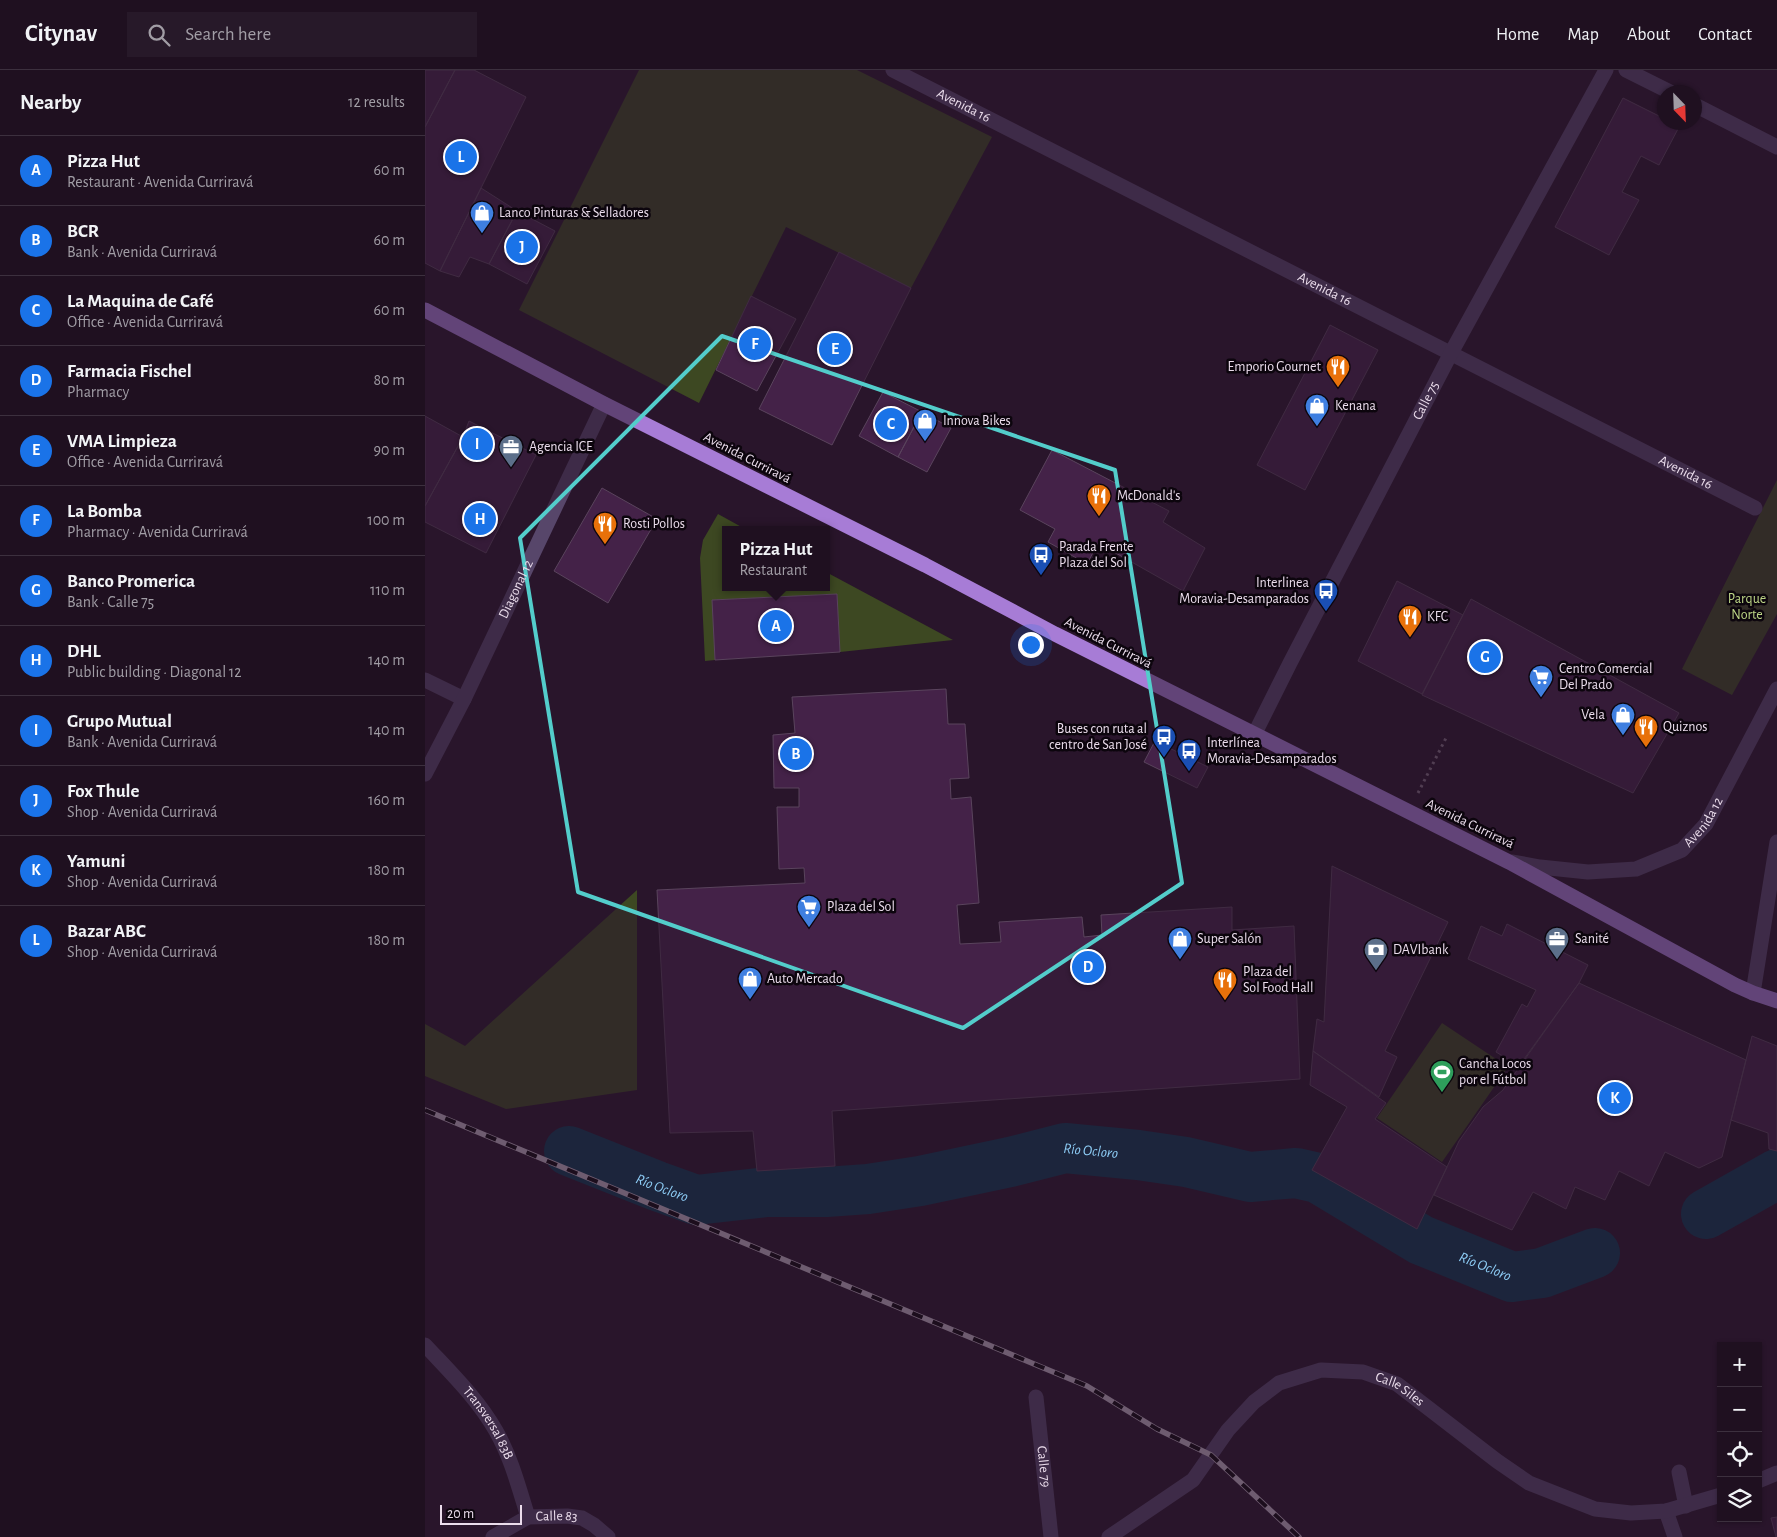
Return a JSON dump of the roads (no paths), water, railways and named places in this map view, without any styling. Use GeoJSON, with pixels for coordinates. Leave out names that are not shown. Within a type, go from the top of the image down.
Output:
{"type":"FeatureCollection","features":[{"type":"Feature","properties":{"kind":"highway","name":"Avenida Curriravá"},"geometry":{"type":"LineString","coordinates":[[425,310],[605,404],[925,565],[1055,634],[1509,862],[1753,993],[1777,1002]]}},
{"type":"Feature","properties":{"kind":"street","name":"Avenida 16"},"geometry":{"type":"LineString","coordinates":[[893,70],[1755,508]]}},
{"type":"Feature","properties":{"kind":"street","name":"Calle 75"},"geometry":{"type":"LineString","coordinates":[[1254,735],[1451,354],[1605,70]]}},
{"type":"Feature","properties":{"kind":"street"},"geometry":{"type":"LineString","coordinates":[[1626,70],[1657,86]]}},
{"type":"Feature","properties":{"kind":"street"},"geometry":{"type":"LineString","coordinates":[[1702,109],[1777,147]]}},
{"type":"Feature","properties":{"kind":"street","name":"Diagonal 12"},"geometry":{"type":"LineString","coordinates":[[425,774],[605,404]]}},
{"type":"Feature","properties":{"kind":"street"},"geometry":{"type":"LineString","coordinates":[[425,680],[463,699]]}},
{"type":"Feature","properties":{"kind":"street","name":"Avenida 12"},"geometry":{"type":"LineString","coordinates":[[1509,862],[1588,872],[1635,869],[1682,850],[1706,824],[1777,689]]}},
{"type":"Feature","properties":{"kind":"street"},"geometry":{"type":"LineString","coordinates":[[1753,993],[1777,842]]}},
{"type":"Feature","properties":{"kind":"street","name":"Transversal 83B"},"geometry":{"type":"LineString","coordinates":[[425,1345],[476,1402],[497,1431],[513,1470],[528,1517]]}},
{"type":"Feature","properties":{"kind":"street","name":"Calle Siles"},"geometry":{"type":"LineString","coordinates":[[1109,1537],[1193,1480],[1228,1430],[1254,1402],[1279,1383],[1321,1370],[1363,1372],[1397,1384],[1497,1461],[1529,1483],[1595,1509],[1631,1513],[1666,1511],[1717,1496]]}},
{"type":"Feature","properties":{"kind":"street","name":"Calle 79"},"geometry":{"type":"LineString","coordinates":[[1036,1397],[1051,1537]]}},
{"type":"Feature","properties":{"kind":"street"},"geometry":{"type":"LineString","coordinates":[[1679,1472],[1686,1506]]}},
{"type":"Feature","properties":{"kind":"street"},"geometry":{"type":"LineString","coordinates":[[1762,1479],[1777,1473]]}},
{"type":"Feature","properties":{"kind":"street"},"geometry":{"type":"LineString","coordinates":[[1666,1511],[1675,1537]]}},
{"type":"Feature","properties":{"kind":"street","name":"Calle 83"},"geometry":{"type":"LineString","coordinates":[[528,1517],[567,1516],[582,1518],[608,1537]]}},
{"type":"Feature","properties":{"kind":"street"},"geometry":{"type":"LineString","coordinates":[[493,1537],[528,1517]]}},
{"type":"Feature","properties":{"kind":"waterway","name":"Río Ocloro"},"geometry":{"type":"LineString","coordinates":[[569,1151],[696,1200],[767,1192],[826,1192],[868,1189],[920,1181],[1065,1148],[1138,1155],[1186,1162],[1250,1177],[1296,1173],[1318,1178],[1421,1240],[1512,1277],[1542,1273],[1595,1253]]}},
{"type":"Feature","properties":{"kind":"waterway","name":"Río Ocloro"},"geometry":{"type":"LineString","coordinates":[[1706,1214],[1777,1174]]}},
{"type":"Feature","properties":{"kind":"railway"},"geometry":{"type":"LineString","coordinates":[[425,1110],[1087,1386],[1157,1429],[1211,1455],[1299,1537]]}},
{"type":"Feature","properties":{"kind":"place","name":"Bazar ABC"},"geometry":{"type":"Point","coordinates":[461,157]}},
{"type":"Feature","properties":{"kind":"place","name":"Lanco Pinturas & Selladores"},"geometry":{"type":"Point","coordinates":[482,234]}},
{"type":"Feature","properties":{"kind":"place","name":"Fox Thule"},"geometry":{"type":"Point","coordinates":[522,247]}},
{"type":"Feature","properties":{"kind":"place","name":"La Bomba"},"geometry":{"type":"Point","coordinates":[755,344]}},
{"type":"Feature","properties":{"kind":"place","name":"VMA Limpieza"},"geometry":{"type":"Point","coordinates":[835,349]}},
{"type":"Feature","properties":{"kind":"place","name":"Emporio Gournet"},"geometry":{"type":"Point","coordinates":[1338,388]}},
{"type":"Feature","properties":{"kind":"place","name":"La Maquina de Café"},"geometry":{"type":"Point","coordinates":[891,424]}},
{"type":"Feature","properties":{"kind":"place","name":"Kenana"},"geometry":{"type":"Point","coordinates":[1317,427]}},
{"type":"Feature","properties":{"kind":"place","name":"Innova Bikes"},"geometry":{"type":"Point","coordinates":[925,442]}},
{"type":"Feature","properties":{"kind":"place","name":"Grupo Mutual"},"geometry":{"type":"Point","coordinates":[477,444]}},
{"type":"Feature","properties":{"kind":"place","name":"Agencia ICE"},"geometry":{"type":"Point","coordinates":[511,468]}},
{"type":"Feature","properties":{"kind":"place","name":"McDonald's"},"geometry":{"type":"Point","coordinates":[1099,517]}},
{"type":"Feature","properties":{"kind":"place","name":"DHL"},"geometry":{"type":"Point","coordinates":[480,519]}},
{"type":"Feature","properties":{"kind":"place","name":"Rosti Pollos"},"geometry":{"type":"Point","coordinates":[605,545]}},
{"type":"Feature","properties":{"kind":"place","name":"Parada Frente Plaza del Sol"},"geometry":{"type":"Point","coordinates":[1041,576]}},
{"type":"Feature","properties":{"kind":"place","name":"Interlinea Moravia-Desamparados"},"geometry":{"type":"Point","coordinates":[1326,612]}},
{"type":"Feature","properties":{"kind":"place","name":"Pizza Hut"},"geometry":{"type":"Point","coordinates":[776,626]}},
{"type":"Feature","properties":{"kind":"place","name":"KFC"},"geometry":{"type":"Point","coordinates":[1410,638]}},
{"type":"Feature","properties":{"kind":"place","name":"Banco Promerica"},"geometry":{"type":"Point","coordinates":[1485,657]}},
{"type":"Feature","properties":{"kind":"place","name":"Centro Comercial Del Prado"},"geometry":{"type":"Point","coordinates":[1541,698]}},
{"type":"Feature","properties":{"kind":"place","name":"Vela"},"geometry":{"type":"Point","coordinates":[1623,736]}},
{"type":"Feature","properties":{"kind":"place","name":"Quiznos"},"geometry":{"type":"Point","coordinates":[1646,748]}},
{"type":"Feature","properties":{"kind":"place","name":"BCR"},"geometry":{"type":"Point","coordinates":[796,754]}},
{"type":"Feature","properties":{"kind":"place","name":"Buses con ruta al centro de San José"},"geometry":{"type":"Point","coordinates":[1164,758]}},
{"type":"Feature","properties":{"kind":"place","name":"Interlínea Moravia-Desamparados"},"geometry":{"type":"Point","coordinates":[1189,772]}},
{"type":"Feature","properties":{"kind":"place","name":"Plaza del Sol"},"geometry":{"type":"Point","coordinates":[809,928]}},
{"type":"Feature","properties":{"kind":"place","name":"Super Salón"},"geometry":{"type":"Point","coordinates":[1180,960]}},
{"type":"Feature","properties":{"kind":"place","name":"Sanité"},"geometry":{"type":"Point","coordinates":[1557,960]}},
{"type":"Feature","properties":{"kind":"place","name":"Farmacia Fischel"},"geometry":{"type":"Point","coordinates":[1088,967]}},
{"type":"Feature","properties":{"kind":"place","name":"DAVIbank"},"geometry":{"type":"Point","coordinates":[1376,971]}},
{"type":"Feature","properties":{"kind":"place","name":"Auto Mercado"},"geometry":{"type":"Point","coordinates":[750,1000]}},
{"type":"Feature","properties":{"kind":"place","name":"Plaza del Sol Food Hall"},"geometry":{"type":"Point","coordinates":[1225,1001]}},
{"type":"Feature","properties":{"kind":"place","name":"Cancha Locos por el Fútbol"},"geometry":{"type":"Point","coordinates":[1442,1093]}},
{"type":"Feature","properties":{"kind":"place","name":"Yamuni"},"geometry":{"type":"Point","coordinates":[1615,1098]}},
{"type":"Feature","properties":{"kind":"park label","name":"Parque Norte"},"geometry":{"type":"Point","coordinates":[1747,608]}}]}
